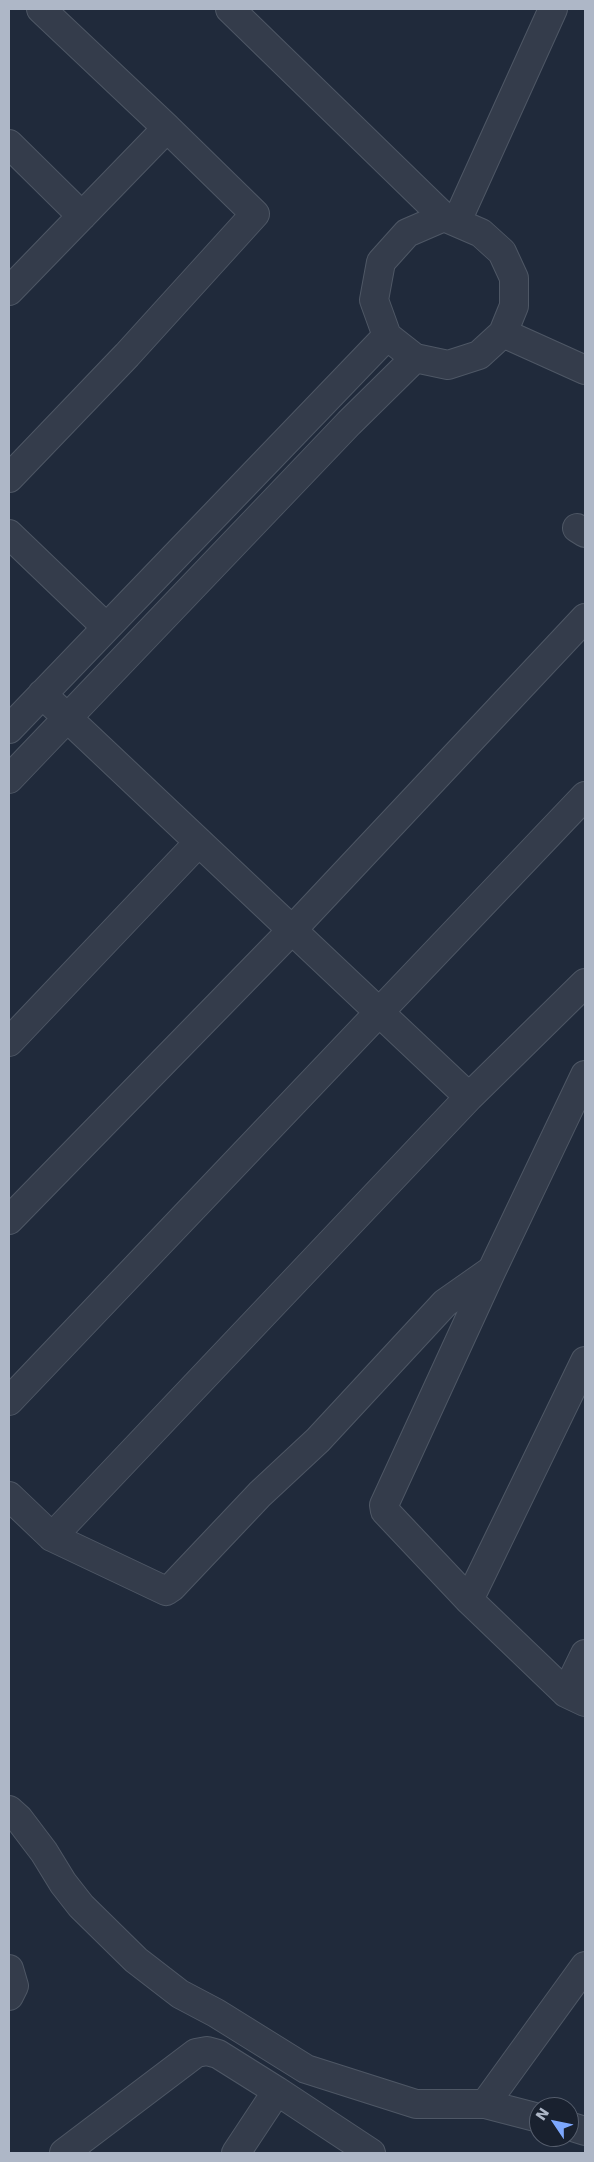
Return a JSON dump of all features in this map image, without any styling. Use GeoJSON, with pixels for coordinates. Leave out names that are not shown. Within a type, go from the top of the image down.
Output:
{"type":"FeatureCollection","features":[{"type":"Feature","properties":{"kind":"street"},"geometry":{"type":"LineString","coordinates":[[9,478],[120,362],[255,214],[41,9]]}},
{"type":"Feature","properties":{"kind":"street"},"geometry":{"type":"LineString","coordinates":[[230,9],[451,219],[482,233],[502,252],[514,278],[514,306],[504,332],[479,355],[448,365],[415,358],[388,336],[374,300],[381,262],[407,233],[451,219],[552,9]]}},
{"type":"Feature","properties":{"kind":"street"},"geometry":{"type":"LineString","coordinates":[[9,291],[167,128]]}},
{"type":"Feature","properties":{"kind":"street"},"geometry":{"type":"LineString","coordinates":[[9,144],[82,216]]}},
{"type":"Feature","properties":{"kind":"street"},"geometry":{"type":"LineString","coordinates":[[504,332],[585,370]]}},
{"type":"Feature","properties":{"kind":"street"},"geometry":{"type":"LineString","coordinates":[[9,729],[388,336]]}},
{"type":"Feature","properties":{"kind":"street"},"geometry":{"type":"LineString","coordinates":[[9,779],[349,423],[415,358]]}},
{"type":"Feature","properties":{"kind":"street"},"geometry":{"type":"LineString","coordinates":[[9,534],[106,627]]}},
{"type":"Feature","properties":{"kind":"street"},"geometry":{"type":"LineString","coordinates":[[9,1220],[292,930],[585,618]]}},
{"type":"Feature","properties":{"kind":"street"},"geometry":{"type":"LineString","coordinates":[[42,694],[469,1097]]}},
{"type":"Feature","properties":{"kind":"street"},"geometry":{"type":"LineString","coordinates":[[9,1401],[585,796]]}},
{"type":"Feature","properties":{"kind":"street"},"geometry":{"type":"LineString","coordinates":[[9,1042],[199,842]]}},
{"type":"Feature","properties":{"kind":"street"},"geometry":{"type":"LineString","coordinates":[[52,1537],[469,1097],[585,983]]}},
{"type":"Feature","properties":{"kind":"street"},"geometry":{"type":"LineString","coordinates":[[576,1697],[469,1600],[389,1516],[385,1511],[384,1505],[492,1270],[585,1075]]}},
{"type":"Feature","properties":{"kind":"street"},"geometry":{"type":"LineString","coordinates":[[9,1496],[52,1537],[166,1591],[172,1587],[260,1494],[318,1440],[445,1302],[492,1270]]}},
{"type":"Feature","properties":{"kind":"street"},"geometry":{"type":"LineString","coordinates":[[469,1600],[585,1361]]}},
{"type":"Feature","properties":{"kind":"street"},"geometry":{"type":"LineString","coordinates":[[576,1697],[585,1654]]}},
{"type":"Feature","properties":{"kind":"street"},"geometry":{"type":"LineString","coordinates":[[9,1810],[19,1819],[44,1852],[63,1883],[82,1906],[136,1960],[180,1994],[216,2013],[306,2069],[416,2104],[485,2104],[529,2115]]}},
{"type":"Feature","properties":{"kind":"street"},"geometry":{"type":"LineString","coordinates":[[485,2104],[585,1966]]}},
{"type":"Feature","properties":{"kind":"street"},"geometry":{"type":"LineString","coordinates":[[9,1969],[12,1973],[14,1986],[9,1996]]}},
{"type":"Feature","properties":{"kind":"street"},"geometry":{"type":"LineString","coordinates":[[70,2151],[196,2053],[207,2052],[218,2054],[278,2091],[371,2153]]}},
{"type":"Feature","properties":{"kind":"street"},"geometry":{"type":"LineString","coordinates":[[236,2153],[278,2091]]}}]}
